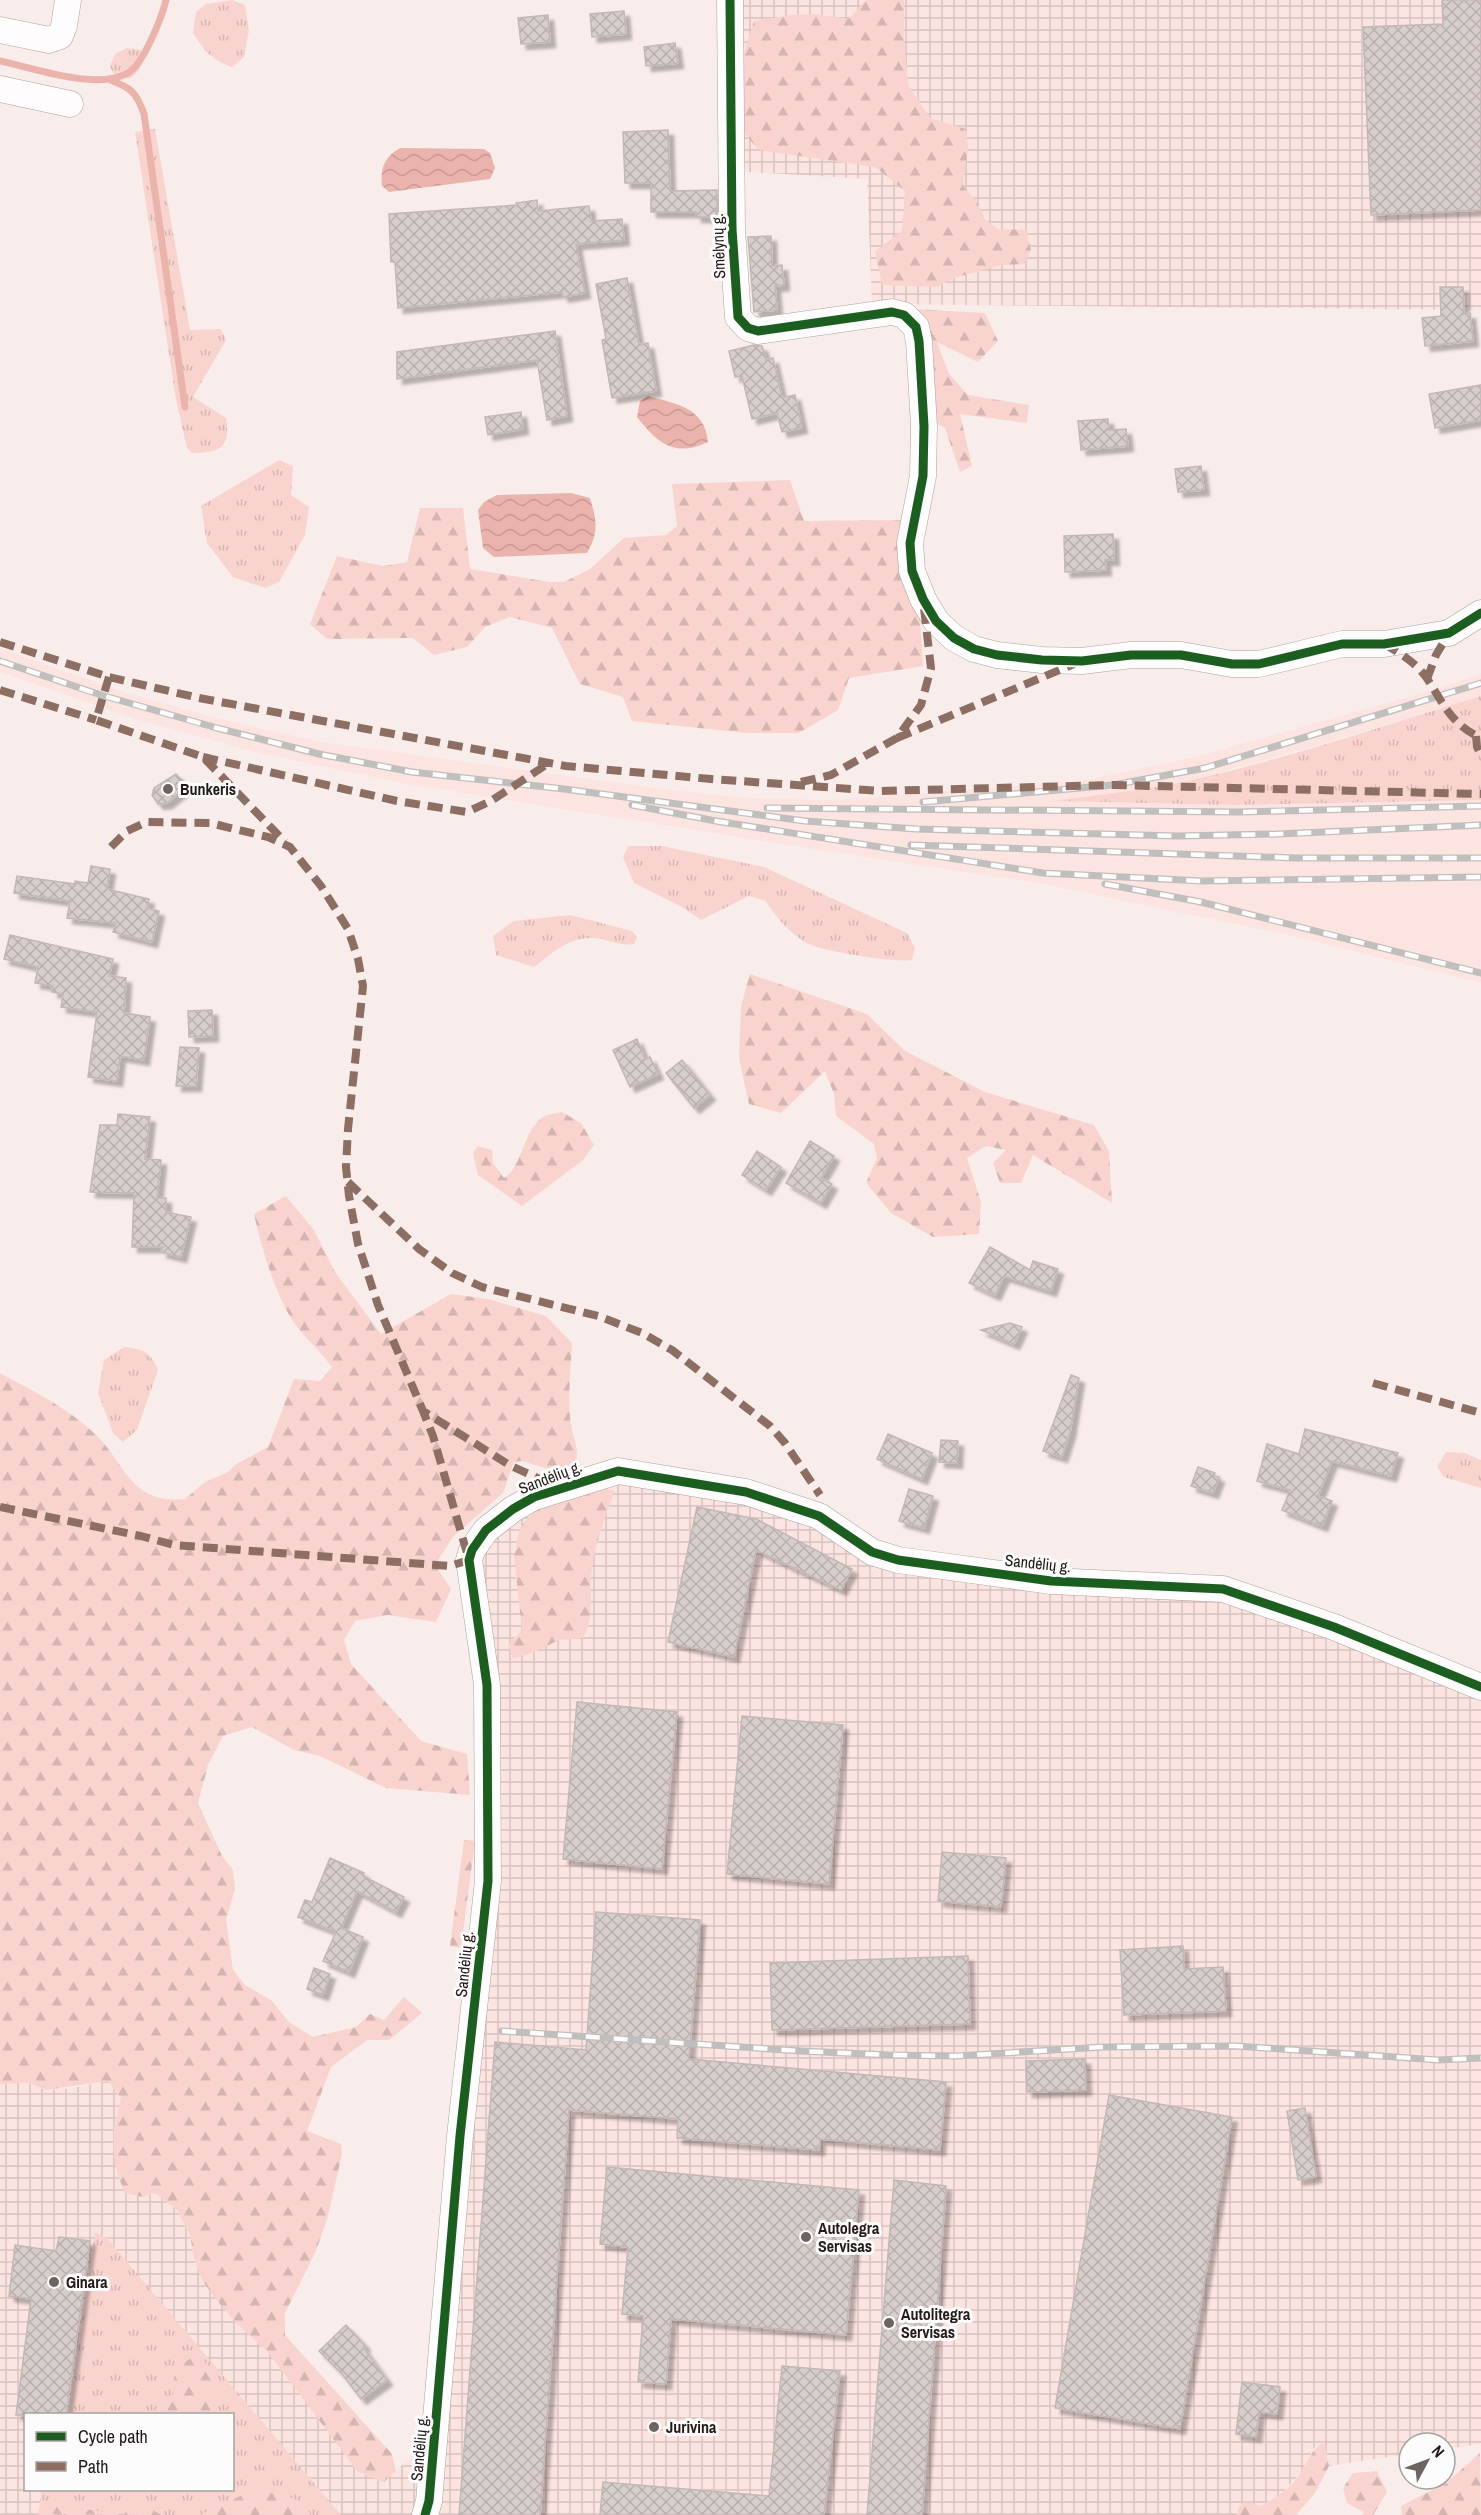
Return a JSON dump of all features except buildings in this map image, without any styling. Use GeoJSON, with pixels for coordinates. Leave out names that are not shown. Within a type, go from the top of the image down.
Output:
{"type":"FeatureCollection","features":[{"type":"Feature","properties":{"kind":"street"},"geometry":{"type":"LineString","coordinates":[[0,30],[49,40],[60,36],[68,0]]}},
{"type":"Feature","properties":{"kind":"street","name":"Smėlynų g."},"geometry":{"type":"LineString","coordinates":[[730,0],[735,305],[741,322],[748,328],[758,331],[892,312],[904,315],[916,327],[920,341],[924,426],[923,476],[910,543],[912,571],[923,599],[936,621],[954,638],[974,649],[997,655],[1042,660],[1082,660],[1131,654],[1181,655],[1232,664],[1259,664],[1342,644],[1384,644],[1449,633],[1481,613]]}},
{"type":"Feature","properties":{"kind":"street"},"geometry":{"type":"LineString","coordinates":[[0,89],[69,104]]}},
{"type":"Feature","properties":{"kind":"street","name":"Sandėlių g."},"geometry":{"type":"LineString","coordinates":[[425,2515],[429,2501],[460,2136],[488,1881],[487,1685],[470,1560],[472,1551],[486,1530],[513,1509],[534,1497],[598,1475],[618,1471],[746,1492],[819,1516],[872,1552],[898,1560],[1051,1581],[1223,1590],[1334,1627],[1481,1687]]}},
{"type":"Feature","properties":{"kind":"shaded area"},"geometry":{"type":"Polygon","coordinates":[[[730,0],[1481,0],[1481,310],[872,304],[867,179],[732,171],[730,0]]]}},
{"type":"Feature","properties":{"kind":"shaded area"},"geometry":{"type":"Polygon","coordinates":[[[0,648],[124,692],[209,716],[321,742],[662,789],[746,798],[830,800],[1082,781],[1199,756],[1443,687],[1481,674],[1481,696],[1312,747],[1192,780],[1057,801],[1236,805],[1481,800],[1481,983],[1288,935],[1044,884],[407,784],[263,754],[138,720],[0,672],[0,648]]]}},
{"type":"Feature","properties":{"kind":"shaded area"},"geometry":{"type":"Polygon","coordinates":[[[598,1475],[746,1492],[872,1552],[1209,1587],[1481,1687],[1481,2444],[1457,2447],[1457,2431],[1397,2431],[1397,2456],[1329,2466],[1324,2442],[1313,2449],[1301,2473],[1279,2496],[1261,2506],[1239,2506],[1237,2515],[0,2515],[0,2084],[3,2082],[28,2083],[46,2090],[73,2088],[108,2081],[121,2098],[114,2129],[143,2197],[155,2193],[177,2210],[190,2235],[194,2259],[202,2280],[236,2323],[267,2351],[384,2482],[434,2436],[488,1881],[469,1560],[486,1530],[598,1475]]]}},
{"type":"Feature","properties":{"kind":"green space"},"geometry":{"type":"Polygon","coordinates":[[[232,0],[245,5],[249,30],[244,57],[232,67],[209,54],[193,33],[196,12],[206,4],[232,0]]]}},
{"type":"Feature","properties":{"kind":"green space"},"geometry":{"type":"Polygon","coordinates":[[[866,0],[904,0],[908,85],[930,118],[966,129],[968,147],[963,186],[977,201],[985,219],[998,229],[1026,230],[1031,250],[1024,264],[1002,265],[957,277],[936,287],[882,285],[875,251],[902,231],[905,191],[875,167],[759,150],[743,132],[742,58],[754,21],[814,14],[849,19],[866,0]]]}},
{"type":"Feature","properties":{"kind":"green space"},"geometry":{"type":"Polygon","coordinates":[[[127,48],[141,50],[142,59],[139,70],[129,79],[114,75],[110,66],[115,54],[127,48]]]}},
{"type":"Feature","properties":{"kind":"green space"},"geometry":{"type":"Polygon","coordinates":[[[155,129],[190,330],[221,329],[226,340],[193,397],[226,418],[225,442],[210,452],[192,453],[187,448],[176,400],[135,132],[155,129]]]}},
{"type":"Feature","properties":{"kind":"green space"},"geometry":{"type":"Polygon","coordinates":[[[915,309],[985,313],[998,341],[978,362],[937,342],[949,374],[968,395],[1029,405],[1027,423],[960,414],[972,466],[960,472],[945,428],[916,413],[908,334],[915,309]]]}},
{"type":"Feature","properties":{"kind":"green space"},"geometry":{"type":"Polygon","coordinates":[[[279,460],[293,466],[291,495],[309,507],[305,535],[279,582],[265,588],[233,577],[207,543],[201,506],[279,460]]]}},
{"type":"Feature","properties":{"kind":"green space"},"geometry":{"type":"Polygon","coordinates":[[[790,480],[804,521],[903,520],[919,604],[923,666],[849,678],[838,710],[799,733],[747,733],[632,721],[623,697],[580,684],[552,628],[510,617],[485,627],[467,647],[434,655],[413,638],[327,639],[310,624],[337,556],[383,566],[407,562],[420,508],[463,508],[470,569],[549,582],[564,582],[590,569],[624,538],[666,535],[677,526],[672,484],[790,480]]]}},
{"type":"Feature","properties":{"kind":"green space"},"geometry":{"type":"Polygon","coordinates":[[[1481,696],[1481,800],[1236,805],[1053,801],[1157,787],[1229,771],[1481,696]]]}},
{"type":"Feature","properties":{"kind":"green space"},"geometry":{"type":"Polygon","coordinates":[[[628,846],[662,846],[764,867],[907,933],[915,948],[912,960],[857,956],[805,942],[788,929],[766,901],[749,896],[701,920],[682,907],[634,883],[623,857],[628,846]]]}},
{"type":"Feature","properties":{"kind":"green space"},"geometry":{"type":"Polygon","coordinates":[[[570,915],[632,931],[637,937],[634,944],[629,945],[597,938],[576,940],[561,947],[534,967],[496,955],[493,936],[514,921],[570,915]]]}},
{"type":"Feature","properties":{"kind":"green space"},"geometry":{"type":"Polygon","coordinates":[[[750,974],[867,1014],[905,1051],[985,1092],[1094,1125],[1109,1151],[1112,1203],[1033,1155],[1021,1183],[1000,1183],[993,1163],[1006,1150],[986,1146],[967,1158],[981,1202],[979,1234],[933,1237],[891,1213],[866,1183],[877,1158],[874,1144],[836,1116],[834,1094],[825,1071],[781,1113],[749,1104],[739,1058],[741,1006],[750,974]]]}},
{"type":"Feature","properties":{"kind":"green space"},"geometry":{"type":"Polygon","coordinates":[[[562,1112],[581,1123],[594,1145],[582,1161],[522,1206],[478,1175],[473,1153],[478,1146],[492,1150],[493,1163],[504,1178],[516,1165],[536,1123],[545,1116],[562,1112]]]}},
{"type":"Feature","properties":{"kind":"green space"},"geometry":{"type":"Polygon","coordinates":[[[286,1196],[314,1230],[335,1272],[381,1334],[451,1294],[488,1299],[546,1316],[572,1343],[569,1404],[577,1450],[575,1467],[552,1470],[522,1461],[514,1462],[503,1493],[453,1537],[435,1565],[451,1589],[436,1622],[388,1615],[355,1621],[344,1640],[351,1664],[421,1741],[467,1754],[470,1795],[386,1788],[320,1756],[294,1750],[252,1727],[223,1736],[208,1765],[198,1803],[222,1856],[233,1870],[235,1889],[226,1920],[233,1970],[245,1985],[271,2000],[289,2022],[313,2037],[356,2027],[370,2014],[384,2020],[404,1997],[422,2013],[389,2040],[367,2040],[331,2067],[307,2131],[341,2144],[342,2154],[327,2220],[315,2253],[285,2313],[285,2335],[392,2454],[396,2471],[384,2482],[358,2472],[267,2351],[236,2323],[215,2298],[202,2280],[194,2259],[190,2235],[177,2210],[155,2193],[143,2197],[125,2193],[114,2156],[114,2135],[121,2098],[108,2081],[46,2090],[28,2083],[0,2084],[0,1373],[49,1400],[84,1424],[105,1445],[140,1489],[167,1499],[185,1499],[205,1482],[226,1473],[238,1463],[268,1447],[294,1379],[320,1381],[332,1367],[299,1330],[288,1313],[270,1271],[261,1241],[254,1214],[286,1196]]]}},
{"type":"Feature","properties":{"kind":"green space"},"geometry":{"type":"Polygon","coordinates":[[[124,1347],[146,1352],[158,1370],[137,1430],[123,1442],[113,1433],[98,1393],[104,1360],[124,1347]]]}},
{"type":"Feature","properties":{"kind":"green space"},"geometry":{"type":"Polygon","coordinates":[[[1446,1452],[1465,1453],[1481,1460],[1481,1488],[1444,1477],[1437,1467],[1446,1452]]]}},
{"type":"Feature","properties":{"kind":"green space"},"geometry":{"type":"Polygon","coordinates":[[[603,1487],[615,1491],[596,1548],[591,1577],[589,1620],[583,1638],[559,1640],[535,1652],[513,1659],[508,1644],[522,1630],[514,1556],[520,1527],[540,1506],[603,1487]]]}},
{"type":"Feature","properties":{"kind":"green space"},"geometry":{"type":"Polygon","coordinates":[[[464,1840],[475,1841],[461,1948],[450,1946],[464,1840]]]}},
{"type":"Feature","properties":{"kind":"green space"},"geometry":{"type":"Polygon","coordinates":[[[95,2232],[106,2237],[341,2515],[38,2515],[42,2491],[234,2491],[234,2413],[68,2413],[95,2232]]]}},
{"type":"Feature","properties":{"kind":"green space"},"geometry":{"type":"Polygon","coordinates":[[[197,2354],[209,2367],[220,2413],[159,2413],[173,2394],[175,2369],[197,2354]]]}},
{"type":"Feature","properties":{"kind":"green space"},"geometry":{"type":"Polygon","coordinates":[[[1324,2442],[1329,2466],[1315,2493],[1296,2515],[1237,2515],[1239,2506],[1244,2502],[1261,2506],[1283,2492],[1293,2483],[1313,2452],[1324,2442]]]}},
{"type":"Feature","properties":{"kind":"green space"},"geometry":{"type":"Polygon","coordinates":[[[1480,2453],[1481,2515],[1402,2515],[1401,2506],[1430,2491],[1457,2491],[1457,2473],[1480,2453]]]}},
{"type":"Feature","properties":{"kind":"green space"},"geometry":{"type":"Polygon","coordinates":[[[1377,2471],[1387,2492],[1373,2515],[1362,2515],[1364,2512],[1347,2503],[1343,2488],[1353,2473],[1377,2471]]]}},
{"type":"Feature","properties":{"kind":"green space"},"geometry":{"type":"Polygon","coordinates":[[[255,2489],[295,2499],[310,2515],[200,2515],[255,2489]]]}},
{"type":"Feature","properties":{"kind":"green space"},"geometry":{"type":"Polygon","coordinates":[[[137,2502],[162,2515],[40,2514],[42,2504],[124,2514],[137,2502]]]}},
{"type":"Feature","properties":{"kind":"water"},"geometry":{"type":"Polygon","coordinates":[[[400,148],[484,149],[490,153],[495,168],[490,179],[389,192],[382,186],[384,164],[390,155],[400,148]]]}},
{"type":"Feature","properties":{"kind":"water"},"geometry":{"type":"Polygon","coordinates":[[[648,396],[678,405],[695,414],[706,430],[708,442],[696,447],[676,448],[660,441],[637,417],[640,401],[648,396]]]}},
{"type":"Feature","properties":{"kind":"water"},"geometry":{"type":"Polygon","coordinates":[[[571,493],[590,498],[595,532],[587,553],[494,557],[483,548],[478,510],[484,502],[497,495],[571,493]]]}},
{"type":"Feature","properties":{"kind":"waterway"},"geometry":{"type":"LineString","coordinates":[[0,61],[82,79],[115,78],[128,73],[140,61],[166,0]]}},
{"type":"Feature","properties":{"kind":"waterway"},"geometry":{"type":"LineString","coordinates":[[108,79],[132,91],[144,114],[185,407]]}},
{"type":"Feature","properties":{"kind":"railway"},"geometry":{"type":"LineString","coordinates":[[0,661],[101,695],[319,754],[412,772],[564,789],[805,821],[916,829],[1177,836],[1481,825]]}},
{"type":"Feature","properties":{"kind":"railway"},"geometry":{"type":"LineString","coordinates":[[923,802],[1113,785],[1205,768],[1481,683]]}},
{"type":"Feature","properties":{"kind":"railway"},"geometry":{"type":"LineString","coordinates":[[632,805],[716,821],[1043,873],[1202,881],[1481,877]]}},
{"type":"Feature","properties":{"kind":"railway"},"geometry":{"type":"LineString","coordinates":[[767,808],[1239,812],[1481,806]]}},
{"type":"Feature","properties":{"kind":"railway"},"geometry":{"type":"LineString","coordinates":[[911,845],[1296,858],[1481,858]]}},
{"type":"Feature","properties":{"kind":"railway"},"geometry":{"type":"LineString","coordinates":[[1105,884],[1201,902],[1481,973]]}},
{"type":"Feature","properties":{"kind":"railway"},"geometry":{"type":"LineString","coordinates":[[502,2031],[889,2055],[957,2056],[1103,2047],[1236,2046],[1438,2060],[1481,2058]]}},
{"type":"Feature","properties":{"kind":"marked path"},"geometry":{"type":"LineString","coordinates":[[801,782],[831,775],[897,738],[921,705],[931,668],[924,608]]}},
{"type":"Feature","properties":{"kind":"marked path"},"geometry":{"type":"LineString","coordinates":[[1427,679],[1436,655],[1449,633]]}},
{"type":"Feature","properties":{"kind":"marked path"},"geometry":{"type":"LineString","coordinates":[[0,642],[109,677],[199,698],[566,766],[880,791],[1113,785],[1481,794]]}},
{"type":"Feature","properties":{"kind":"marked path"},"geometry":{"type":"LineString","coordinates":[[1384,644],[1414,664],[1462,727],[1481,738]]}},
{"type":"Feature","properties":{"kind":"marked path"},"geometry":{"type":"LineString","coordinates":[[897,738],[1074,664]]}},
{"type":"Feature","properties":{"kind":"marked path"},"geometry":{"type":"LineString","coordinates":[[109,677],[96,720],[203,757],[285,842]]}},
{"type":"Feature","properties":{"kind":"marked path"},"geometry":{"type":"LineString","coordinates":[[0,690],[96,720]]}},
{"type":"Feature","properties":{"kind":"marked path"},"geometry":{"type":"LineString","coordinates":[[1476,736],[1477,747],[1481,755]]}},
{"type":"Feature","properties":{"kind":"marked path"},"geometry":{"type":"LineString","coordinates":[[203,757],[397,801],[467,812],[491,801],[549,763]]}},
{"type":"Feature","properties":{"kind":"marked path"},"geometry":{"type":"LineString","coordinates":[[111,847],[127,831],[147,822],[210,823],[268,837],[290,847],[321,886],[348,929],[358,959],[363,986],[346,1167],[358,1244],[378,1305],[423,1411],[511,1466],[560,1488]]}},
{"type":"Feature","properties":{"kind":"marked path"},"geometry":{"type":"LineString","coordinates":[[348,1182],[419,1249],[452,1273],[482,1287],[598,1316],[642,1333],[672,1350],[770,1426],[785,1443],[820,1495]]}},
{"type":"Feature","properties":{"kind":"marked path"},"geometry":{"type":"LineString","coordinates":[[1373,1383],[1481,1413]]}},
{"type":"Feature","properties":{"kind":"marked path"},"geometry":{"type":"LineString","coordinates":[[0,1507],[174,1545],[450,1566],[469,1560],[433,1436],[423,1411]]}},
{"type":"Feature","properties":{"kind":"cycle path"},"geometry":{"type":"LineString","coordinates":[[730,0],[732,229],[738,317],[748,328],[758,331],[892,312],[904,315],[916,327],[919,341],[924,426],[923,476],[910,543],[912,571],[923,599],[936,621],[954,638],[974,649],[997,655],[1042,660],[1082,661],[1131,655],[1181,655],[1232,664],[1259,664],[1342,644],[1384,644],[1449,633],[1481,613]]}},
{"type":"Feature","properties":{"kind":"cycle path"},"geometry":{"type":"LineString","coordinates":[[425,2515],[429,2501],[460,2136],[488,1881],[487,1685],[469,1560],[472,1550],[486,1530],[513,1509],[534,1497],[618,1471],[746,1492],[819,1516],[872,1552],[898,1560],[1051,1581],[1223,1589],[1334,1627],[1481,1687]]}},
{"type":"Feature","properties":{"kind":"place","name":"Bunkeris"},"geometry":{"type":"Point","coordinates":[168,789]}},
{"type":"Feature","properties":{"kind":"place","name":"Autolegra Servisas"},"geometry":{"type":"Point","coordinates":[806,2237]}},
{"type":"Feature","properties":{"kind":"place","name":"Ginara"},"geometry":{"type":"Point","coordinates":[54,2282]}},
{"type":"Feature","properties":{"kind":"place","name":"Autolitegra Servisas"},"geometry":{"type":"Point","coordinates":[889,2323]}},
{"type":"Feature","properties":{"kind":"place","name":"Jurivina"},"geometry":{"type":"Point","coordinates":[654,2427]}}]}
